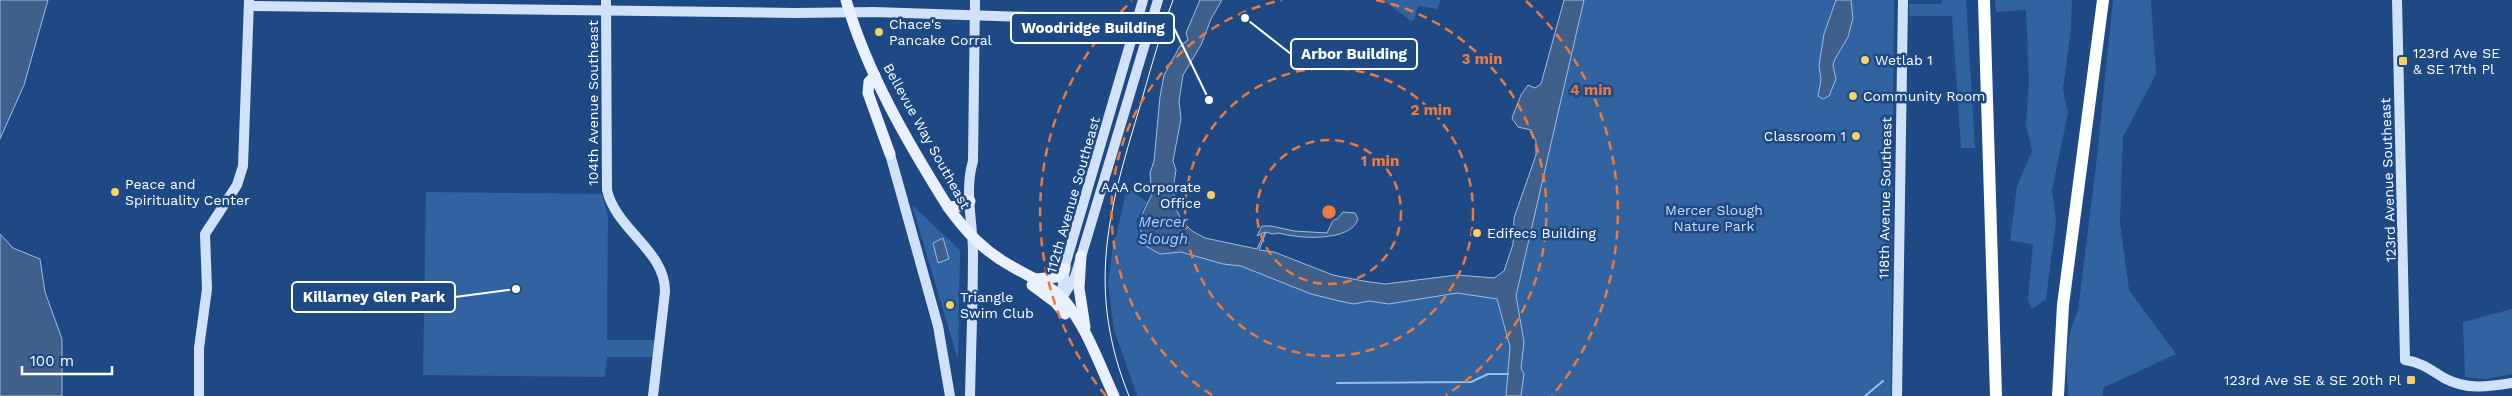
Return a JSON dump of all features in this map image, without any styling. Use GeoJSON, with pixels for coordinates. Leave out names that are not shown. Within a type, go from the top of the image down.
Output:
{"type":"FeatureCollection","features":[{"type":"Feature","properties":{"kind":"highway"},"geometry":{"type":"LineString","coordinates":[[1984,0],[1996,396]]}},
{"type":"Feature","properties":{"kind":"highway"},"geometry":{"type":"LineString","coordinates":[[2058,396],[2063,305],[2103,0]]}},
{"type":"Feature","properties":{"kind":"main road","name":"Bellevue Way Southeast"},"geometry":{"type":"LineString","coordinates":[[846,0],[875,76],[948,207],[973,239],[1060,301],[1107,396]]}},
{"type":"Feature","properties":{"kind":"main road"},"geometry":{"type":"LineString","coordinates":[[875,76],[870,82],[868,93],[890,154]]}},
{"type":"Feature","properties":{"kind":"main road"},"geometry":{"type":"LineString","coordinates":[[948,207],[963,206],[970,201]]}},
{"type":"Feature","properties":{"kind":"main road"},"geometry":{"type":"LineString","coordinates":[[1081,256],[1080,296],[1090,345]]}},
{"type":"Feature","properties":{"kind":"main road","name":"Bellevue Way Southeast"},"geometry":{"type":"LineString","coordinates":[[1010,266],[1036,280],[1071,310],[1114,396]]}},
{"type":"Feature","properties":{"kind":"main road"},"geometry":{"type":"LineString","coordinates":[[1036,280],[1057,277],[1065,268]]}},
{"type":"Feature","properties":{"kind":"street","name":"104th Avenue Southeast"},"geometry":{"type":"LineString","coordinates":[[606,0],[608,195],[619,218],[658,264],[665,276],[653,396]]}},
{"type":"Feature","properties":{"kind":"street"},"geometry":{"type":"LineString","coordinates":[[970,396],[973,239],[970,171],[973,162],[975,0]]}},
{"type":"Feature","properties":{"kind":"street","name":"112th Avenue Southeast"},"geometry":{"type":"LineString","coordinates":[[1060,301],[1065,268],[1143,0]]}},
{"type":"Feature","properties":{"kind":"street","name":"112th Avenue Southeast"},"geometry":{"type":"LineString","coordinates":[[1060,301],[1072,283],[1081,256],[1158,0]]}},
{"type":"Feature","properties":{"kind":"street","name":"118th Avenue Southeast"},"geometry":{"type":"LineString","coordinates":[[1897,396],[1902,0]]}},
{"type":"Feature","properties":{"kind":"street","name":"123rd Avenue Southeast"},"geometry":{"type":"LineString","coordinates":[[2397,0],[2406,360],[2420,364],[2462,385],[2479,387],[2512,383]]}},
{"type":"Feature","properties":{"kind":"street"},"geometry":{"type":"LineString","coordinates":[[199,396],[199,348],[207,289],[204,234],[236,185],[242,171],[249,3],[1060,18]]}},
{"type":"Feature","properties":{"kind":"street"},"geometry":{"type":"LineString","coordinates":[[890,154],[938,326],[950,396]]}},
{"type":"Feature","properties":{"kind":"street"},"geometry":{"type":"LineString","coordinates":[[973,162],[976,171],[976,227],[973,239]]}},
{"type":"Feature","properties":{"kind":"green space"},"geometry":{"type":"Polygon","coordinates":[[[1383,0],[1441,0],[1437,9],[1418,6],[1414,20],[1411,21],[1383,0]]]}},
{"type":"Feature","properties":{"kind":"green space","name":"Mercer Slough Nature Park"},"geometry":{"type":"Polygon","coordinates":[[[1581,0],[1894,0],[1891,396],[1137,396],[1114,329],[1108,283],[1114,237],[1116,237],[1127,187],[1147,202],[1136,221],[1140,239],[1190,244],[1375,294],[1518,289],[1581,0]]]}},
{"type":"Feature","properties":{"kind":"green space"},"geometry":{"type":"Polygon","coordinates":[[[1943,0],[1966,0],[1975,148],[1961,148],[1952,16],[1909,16],[1909,4],[1941,4],[1943,0]]]}},
{"type":"Feature","properties":{"kind":"green space"},"geometry":{"type":"Polygon","coordinates":[[[1995,0],[2072,0],[2071,28],[2063,90],[2068,113],[2052,190],[2056,221],[2046,299],[2032,309],[2028,300],[2033,244],[2010,241],[2017,186],[2032,151],[2026,124],[2029,80],[2026,10],[1996,12],[1995,0]]]}},
{"type":"Feature","properties":{"kind":"green space"},"geometry":{"type":"Polygon","coordinates":[[[2113,0],[2151,0],[2156,74],[2123,137],[2120,223],[2129,290],[2176,354],[2103,388],[2103,396],[2068,396],[2067,364],[2069,342],[2078,311],[2097,157],[2113,0]]]}},
{"type":"Feature","properties":{"kind":"green space"},"geometry":{"type":"Polygon","coordinates":[[[426,192],[602,194],[608,216],[607,340],[656,340],[654,357],[607,357],[605,377],[423,375],[426,192]]]}},
{"type":"Feature","properties":{"kind":"green space","name":"Triangle Swim Club"},"geometry":{"type":"Polygon","coordinates":[[[912,205],[960,250],[958,360],[912,205]]]}},
{"type":"Feature","properties":{"kind":"green space"},"geometry":{"type":"Polygon","coordinates":[[[2512,309],[2512,374],[2486,379],[2465,377],[2463,322],[2512,309]]]}},
{"type":"Feature","properties":{"kind":"water"},"geometry":{"type":"Polygon","coordinates":[[[0,0],[48,0],[24,85],[0,139],[0,0]]]}},
{"type":"Feature","properties":{"kind":"water","name":"Mercer Slough"},"geometry":{"type":"Polygon","coordinates":[[[1200,0],[1222,0],[1211,19],[1201,45],[1183,75],[1179,101],[1181,119],[1173,161],[1176,170],[1173,189],[1177,211],[1182,221],[1192,231],[1205,238],[1257,249],[1265,232],[1257,236],[1262,226],[1294,231],[1327,233],[1333,220],[1337,219],[1343,212],[1355,213],[1358,219],[1346,232],[1323,237],[1299,237],[1266,232],[1259,250],[1274,252],[1333,275],[1385,284],[1457,275],[1494,278],[1504,271],[1513,244],[1514,218],[1536,155],[1536,141],[1531,130],[1518,127],[1512,118],[1521,95],[1528,85],[1535,88],[1541,84],[1564,0],[1584,0],[1516,296],[1524,342],[1521,368],[1524,374],[1521,396],[1506,396],[1510,347],[1497,299],[1457,293],[1389,304],[1369,301],[1354,304],[1311,294],[1241,266],[1223,264],[1181,252],[1160,254],[1146,246],[1138,223],[1152,194],[1150,173],[1154,161],[1164,75],[1180,46],[1188,40],[1186,33],[1200,0]]]}},
{"type":"Feature","properties":{"kind":"water"},"geometry":{"type":"Polygon","coordinates":[[[1836,0],[1851,0],[1853,18],[1848,37],[1833,65],[1836,79],[1829,96],[1823,99],[1818,96],[1821,80],[1819,65],[1824,34],[1836,0]]]}},
{"type":"Feature","properties":{"kind":"water"},"geometry":{"type":"Polygon","coordinates":[[[0,234],[13,248],[40,259],[45,292],[62,339],[62,396],[0,396],[0,234]]]}},
{"type":"Feature","properties":{"kind":"water"},"geometry":{"type":"Polygon","coordinates":[[[943,238],[949,259],[938,263],[933,243],[943,238]]]}},
{"type":"Feature","properties":{"kind":"waterway"},"geometry":{"type":"LineString","coordinates":[[1337,383],[1471,382],[1488,374],[1508,374]]}},
{"type":"Feature","properties":{"kind":"waterway"},"geometry":{"type":"LineString","coordinates":[[1865,396],[1883,381]]}},
{"type":"Feature","properties":{"kind":"tram line"},"geometry":{"type":"LineString","coordinates":[[1129,396],[1116,358],[1108,322],[1105,288],[1106,254],[1110,220],[1127,150],[1154,56],[1173,0]]}},
{"type":"Feature","properties":{"kind":"place","name":"Arbor Building"},"geometry":{"type":"Point","coordinates":[1245,18]}},
{"type":"Feature","properties":{"kind":"place","name":"Chace's Pancake Corral"},"geometry":{"type":"Point","coordinates":[879,32]}},
{"type":"Feature","properties":{"kind":"place","name":"Wetlab 1"},"geometry":{"type":"Point","coordinates":[1865,60]}},
{"type":"Feature","properties":{"kind":"place","name":"123rd Ave SE & SE 17th Pl"},"geometry":{"type":"Point","coordinates":[2403,61]}},
{"type":"Feature","properties":{"kind":"place","name":"Community Room"},"geometry":{"type":"Point","coordinates":[1853,96]}},
{"type":"Feature","properties":{"kind":"place","name":"Woodridge Building"},"geometry":{"type":"Point","coordinates":[1209,100]}},
{"type":"Feature","properties":{"kind":"place","name":"Classroom 1"},"geometry":{"type":"Point","coordinates":[1856,136]}},
{"type":"Feature","properties":{"kind":"place","name":"Peace and Spirituality Center"},"geometry":{"type":"Point","coordinates":[115,192]}},
{"type":"Feature","properties":{"kind":"place","name":"AAA Corporate Office"},"geometry":{"type":"Point","coordinates":[1211,195]}},
{"type":"Feature","properties":{"kind":"place","name":"Edifecs Building"},"geometry":{"type":"Point","coordinates":[1477,233]}},
{"type":"Feature","properties":{"kind":"place","name":"Killarney Glen Park"},"geometry":{"type":"Point","coordinates":[516,289]}},
{"type":"Feature","properties":{"kind":"place","name":"Triangle Swim Club"},"geometry":{"type":"Point","coordinates":[950,305]}},
{"type":"Feature","properties":{"kind":"place","name":"123rd Ave SE & SE 20th Pl"},"geometry":{"type":"Point","coordinates":[2411,380]}}]}
